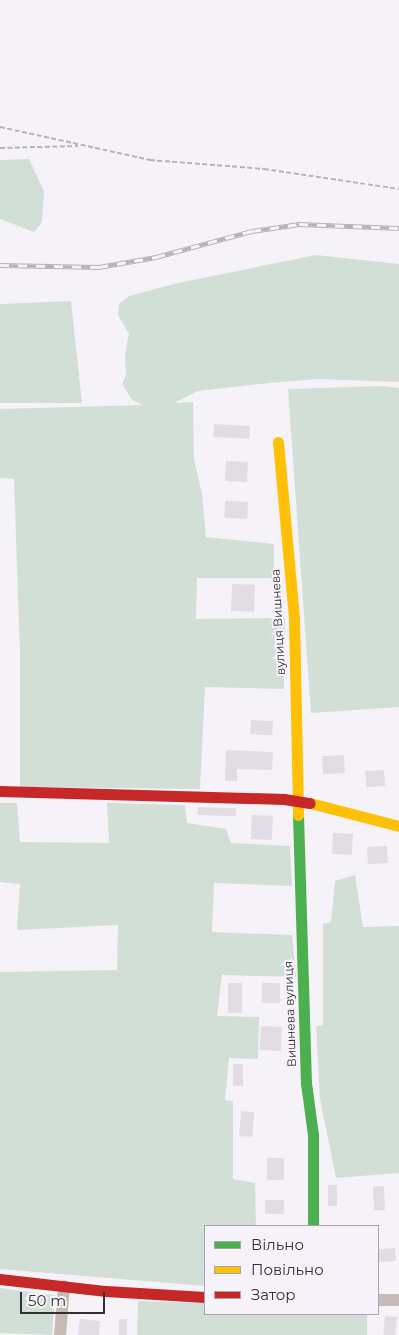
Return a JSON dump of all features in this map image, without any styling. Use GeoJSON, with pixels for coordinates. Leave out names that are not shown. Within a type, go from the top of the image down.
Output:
{"type":"FeatureCollection","features":[{"type":"Feature","properties":{"kind":"street","name":"вулиця Вишнева"},"geometry":{"type":"LineString","coordinates":[[278,442],[294,619],[297,791],[300,801]]}},
{"type":"Feature","properties":{"kind":"street"},"geometry":{"type":"LineString","coordinates":[[0,791],[300,801],[399,826]]}},
{"type":"Feature","properties":{"kind":"street","name":"Вишнева вулиця"},"geometry":{"type":"LineString","coordinates":[[300,801],[301,942],[306,1083],[313,1135],[313,1225]]}},
{"type":"Feature","properties":{"kind":"street"},"geometry":{"type":"LineString","coordinates":[[0,1279],[204,1297]]}},
{"type":"Feature","properties":{"kind":"street"},"geometry":{"type":"LineString","coordinates":[[60,1335],[64,1286]]}},
{"type":"Feature","properties":{"kind":"street"},"geometry":{"type":"LineString","coordinates":[[379,1300],[399,1300]]}},
{"type":"Feature","properties":{"kind":"path"},"geometry":{"type":"LineString","coordinates":[[0,127],[150,160],[264,169],[399,189]]}},
{"type":"Feature","properties":{"kind":"path"},"geometry":{"type":"LineString","coordinates":[[0,148],[80,146]]}},
{"type":"Feature","properties":{"kind":"shaded area"},"geometry":{"type":"Polygon","coordinates":[[[29,159],[44,191],[42,222],[34,232],[0,219],[0,160],[29,159]]]}},
{"type":"Feature","properties":{"kind":"shaded area"},"geometry":{"type":"Polygon","coordinates":[[[316,255],[399,264],[399,382],[317,379],[269,383],[198,391],[174,403],[193,402],[194,459],[202,494],[206,537],[274,544],[274,578],[197,578],[196,619],[285,618],[284,689],[205,687],[200,789],[20,787],[20,654],[14,479],[0,478],[0,409],[143,405],[132,400],[122,384],[126,375],[125,354],[129,334],[118,315],[119,304],[129,296],[178,283],[316,255]]]}},
{"type":"Feature","properties":{"kind":"shaded area"},"geometry":{"type":"Polygon","coordinates":[[[71,301],[82,403],[0,403],[0,304],[71,301]]]}},
{"type":"Feature","properties":{"kind":"shaded area"},"geometry":{"type":"Polygon","coordinates":[[[381,386],[399,388],[399,707],[311,713],[288,389],[381,386]]]}},
{"type":"Feature","properties":{"kind":"shaded area"},"geometry":{"type":"Polygon","coordinates":[[[0,803],[17,803],[20,842],[109,843],[107,803],[185,805],[187,823],[226,829],[231,843],[290,846],[292,886],[214,883],[212,932],[292,935],[296,977],[222,975],[217,1016],[259,1017],[258,1059],[229,1058],[225,1100],[233,1101],[233,1179],[255,1183],[256,1225],[204,1225],[204,1286],[0,1269],[0,972],[117,970],[118,925],[17,930],[20,884],[0,882],[0,803]]]}},
{"type":"Feature","properties":{"kind":"shaded area"},"geometry":{"type":"Polygon","coordinates":[[[355,875],[363,927],[399,926],[399,1173],[336,1178],[320,1099],[316,1026],[323,1025],[323,924],[331,922],[335,881],[355,875]]]}},
{"type":"Feature","properties":{"kind":"shaded area"},"geometry":{"type":"Polygon","coordinates":[[[0,1288],[55,1295],[52,1335],[0,1333],[0,1288]]]}},
{"type":"Feature","properties":{"kind":"shaded area"},"geometry":{"type":"Polygon","coordinates":[[[138,1301],[204,1303],[204,1315],[367,1315],[367,1335],[137,1335],[138,1301]]]}},
{"type":"Feature","properties":{"kind":"building"},"geometry":{"type":"Polygon","coordinates":[[[214,424],[250,426],[249,439],[213,437],[214,424]]]}},
{"type":"Feature","properties":{"kind":"building"},"geometry":{"type":"Polygon","coordinates":[[[226,461],[248,462],[247,482],[225,481],[226,461]]]}},
{"type":"Feature","properties":{"kind":"building"},"geometry":{"type":"Polygon","coordinates":[[[225,501],[248,502],[247,519],[224,518],[225,501]]]}},
{"type":"Feature","properties":{"kind":"building"},"geometry":{"type":"Polygon","coordinates":[[[232,584],[255,585],[254,612],[231,611],[232,584]]]}},
{"type":"Feature","properties":{"kind":"building"},"geometry":{"type":"Polygon","coordinates":[[[251,720],[273,721],[272,735],[250,734],[251,720]]]}},
{"type":"Feature","properties":{"kind":"building"},"geometry":{"type":"Polygon","coordinates":[[[226,750],[273,752],[272,770],[237,769],[237,781],[225,781],[226,750]]]}},
{"type":"Feature","properties":{"kind":"building"},"geometry":{"type":"Polygon","coordinates":[[[344,755],[345,773],[323,774],[322,756],[344,755]]]}},
{"type":"Feature","properties":{"kind":"building"},"geometry":{"type":"Polygon","coordinates":[[[384,770],[385,786],[366,787],[365,771],[384,770]]]}},
{"type":"Feature","properties":{"kind":"building"},"geometry":{"type":"Polygon","coordinates":[[[198,807],[236,808],[236,816],[198,815],[198,807]]]}},
{"type":"Feature","properties":{"kind":"building"},"geometry":{"type":"Polygon","coordinates":[[[252,815],[273,816],[272,840],[251,839],[252,815]]]}},
{"type":"Feature","properties":{"kind":"building"},"geometry":{"type":"Polygon","coordinates":[[[333,833],[353,834],[352,855],[332,854],[333,833]]]}},
{"type":"Feature","properties":{"kind":"building"},"geometry":{"type":"Polygon","coordinates":[[[387,846],[388,863],[368,864],[367,847],[387,846]]]}},
{"type":"Feature","properties":{"kind":"building"},"geometry":{"type":"Polygon","coordinates":[[[228,983],[242,983],[242,1013],[228,1013],[228,983]]]}},
{"type":"Feature","properties":{"kind":"building"},"geometry":{"type":"Polygon","coordinates":[[[262,983],[280,983],[280,1003],[262,1003],[262,983]]]}},
{"type":"Feature","properties":{"kind":"building"},"geometry":{"type":"Polygon","coordinates":[[[261,1026],[282,1027],[281,1051],[260,1050],[261,1026]]]}},
{"type":"Feature","properties":{"kind":"building"},"geometry":{"type":"Polygon","coordinates":[[[233,1064],[243,1064],[243,1086],[233,1086],[233,1064]]]}},
{"type":"Feature","properties":{"kind":"building"},"geometry":{"type":"Polygon","coordinates":[[[241,1111],[254,1112],[252,1137],[239,1136],[241,1111]]]}},
{"type":"Feature","properties":{"kind":"building"},"geometry":{"type":"Polygon","coordinates":[[[267,1158],[284,1158],[284,1180],[267,1180],[267,1158]]]}},
{"type":"Feature","properties":{"kind":"building"},"geometry":{"type":"Polygon","coordinates":[[[328,1185],[337,1185],[337,1206],[328,1206],[328,1185]]]}},
{"type":"Feature","properties":{"kind":"building"},"geometry":{"type":"Polygon","coordinates":[[[373,1186],[384,1186],[385,1210],[374,1210],[373,1186]]]}},
{"type":"Feature","properties":{"kind":"building"},"geometry":{"type":"Polygon","coordinates":[[[265,1200],[284,1200],[284,1214],[265,1214],[265,1200]]]}},
{"type":"Feature","properties":{"kind":"building"},"geometry":{"type":"Polygon","coordinates":[[[395,1248],[396,1261],[379,1262],[379,1249],[395,1248]]]}},
{"type":"Feature","properties":{"kind":"building"},"geometry":{"type":"Polygon","coordinates":[[[385,1316],[397,1317],[395,1335],[383,1335],[385,1316]]]}},
{"type":"Feature","properties":{"kind":"building"},"geometry":{"type":"Polygon","coordinates":[[[80,1319],[100,1321],[99,1335],[78,1335],[80,1319]]]}},
{"type":"Feature","properties":{"kind":"building"},"geometry":{"type":"Polygon","coordinates":[[[119,1319],[127,1319],[127,1335],[119,1335],[119,1319]]]}},
{"type":"Feature","properties":{"kind":"railway"},"geometry":{"type":"LineString","coordinates":[[0,265],[99,267],[156,257],[252,231],[299,224],[399,228]]}},
{"type":"Feature","properties":{"kind":"traffic: fast"},"geometry":{"type":"LineString","coordinates":[[298,815],[306,1083],[313,1135],[313,1225]]}},
{"type":"Feature","properties":{"kind":"traffic: slow"},"geometry":{"type":"LineString","coordinates":[[278,442],[294,619],[298,815]]}},
{"type":"Feature","properties":{"kind":"traffic: slow"},"geometry":{"type":"LineString","coordinates":[[310,803],[399,826]]}},
{"type":"Feature","properties":{"kind":"traffic: jam"},"geometry":{"type":"LineString","coordinates":[[0,791],[284,799],[310,803]]}},
{"type":"Feature","properties":{"kind":"traffic: jam"},"geometry":{"type":"LineString","coordinates":[[0,1279],[106,1291],[204,1297]]}}]}
